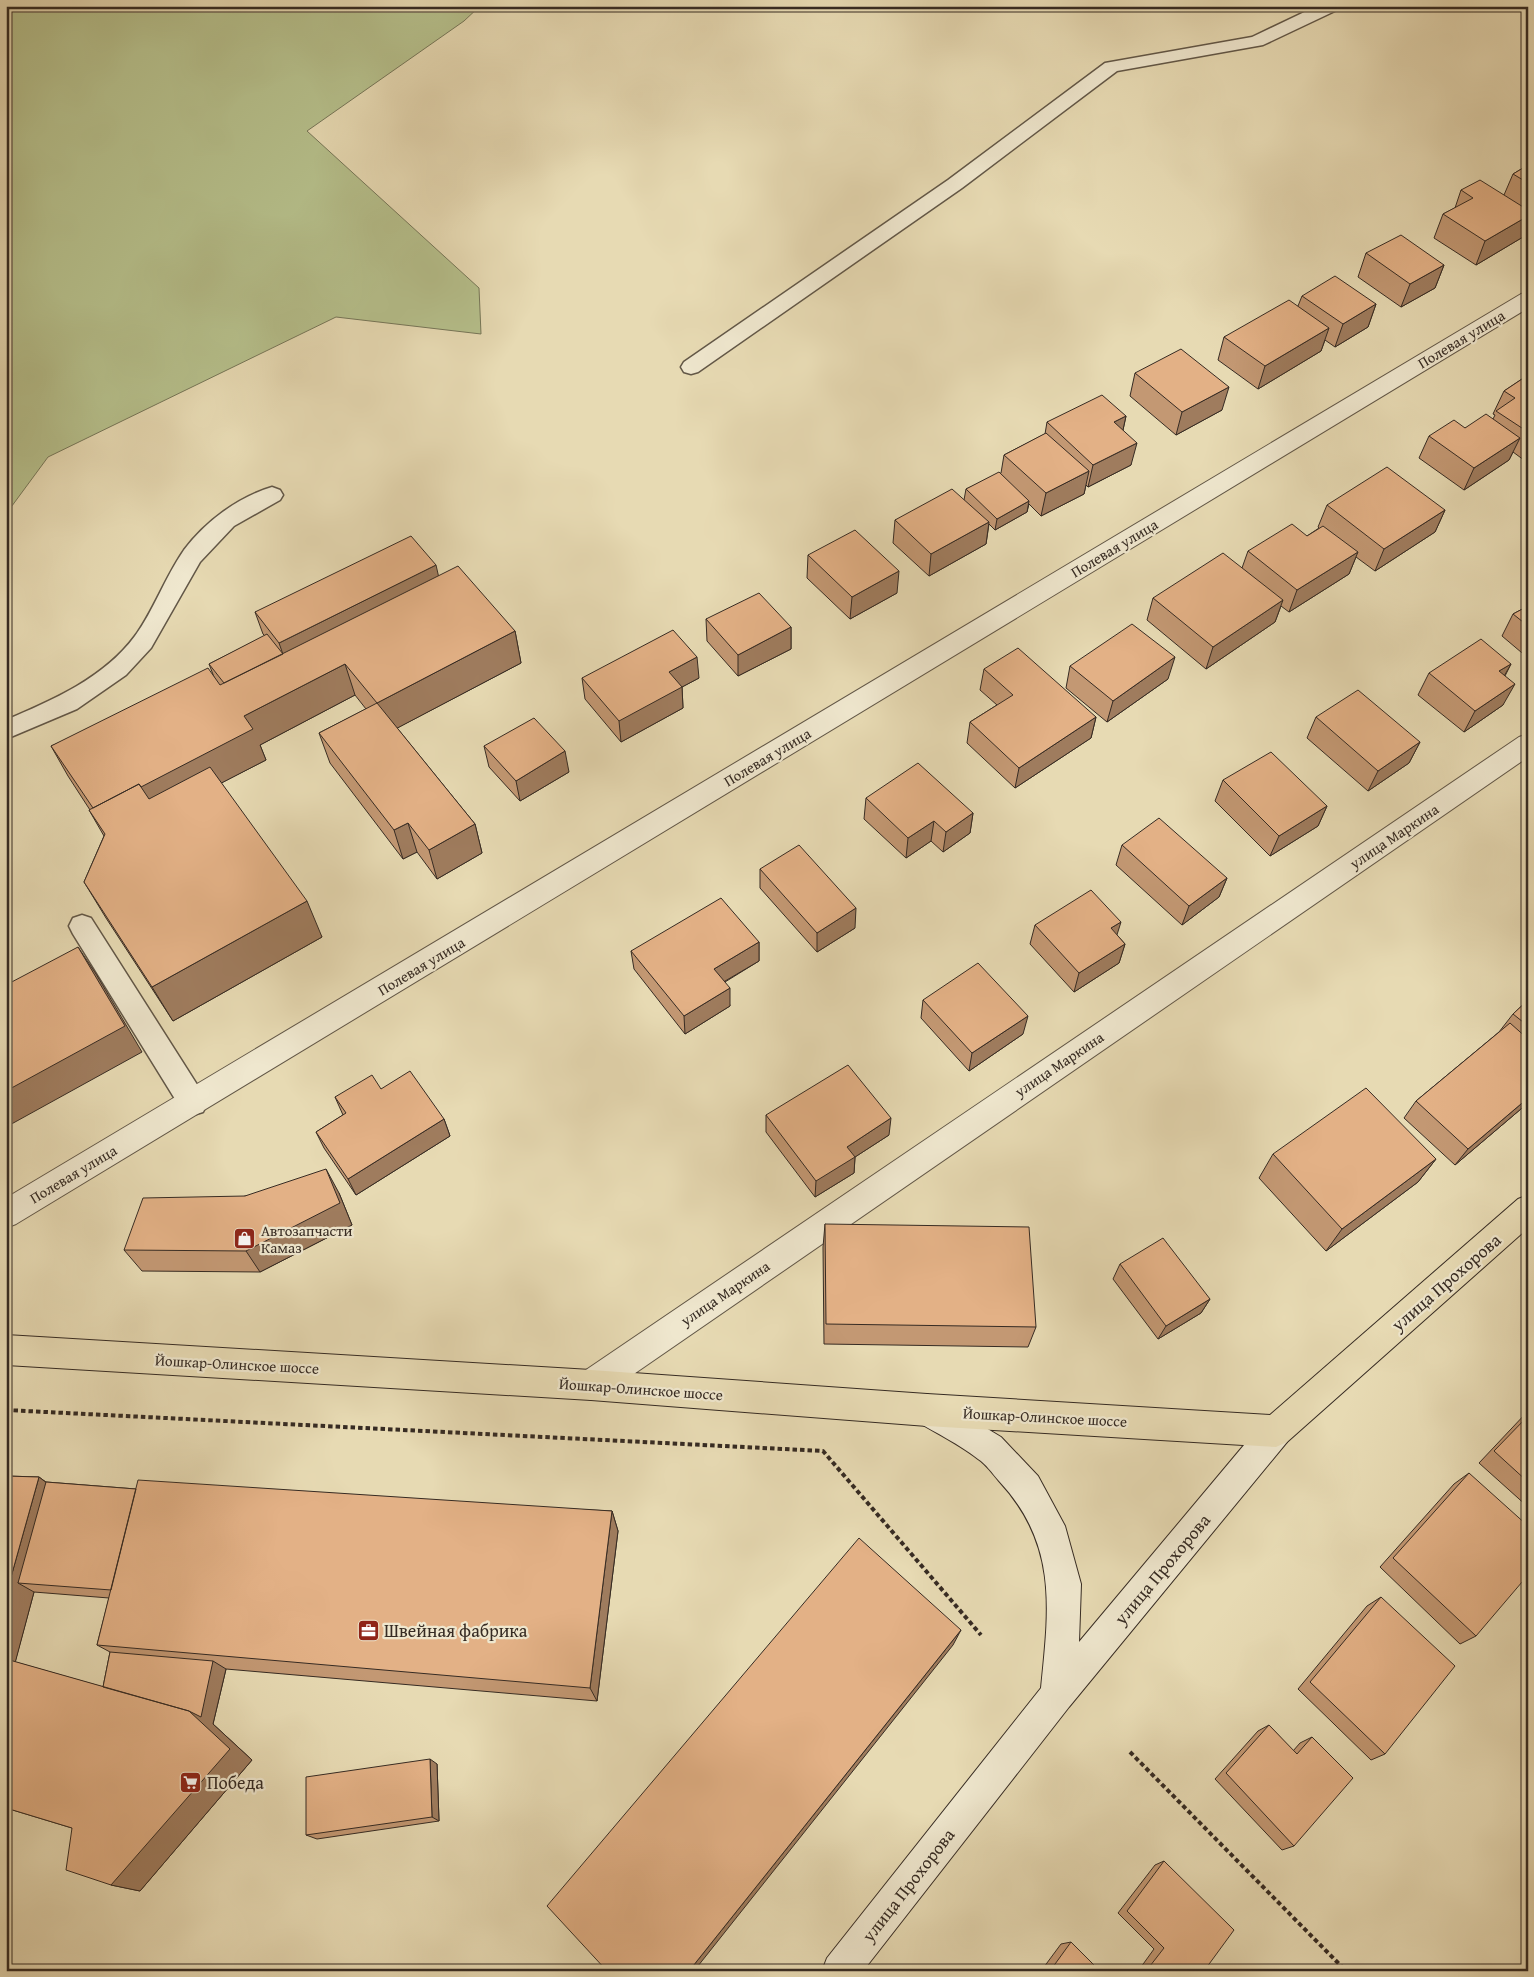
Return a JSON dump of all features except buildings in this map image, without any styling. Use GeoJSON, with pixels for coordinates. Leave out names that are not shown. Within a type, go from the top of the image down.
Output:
{"type":"FeatureCollection","features":[{"type":"Feature","properties":{"kind":"main road","name":"улица Прохорова"},"geometry":{"type":"LineString","coordinates":[[1276,1431],[1528,1209]]}},
{"type":"Feature","properties":{"kind":"main road","name":"Йошкар-Олинское шоссе"},"geometry":{"type":"LineString","coordinates":[[6,1350],[591,1385],[927,1410],[1276,1431]]}},
{"type":"Feature","properties":{"kind":"street","name":"Полевая улица"},"geometry":{"type":"LineString","coordinates":[[6,1214],[1528,299]]}},
{"type":"Feature","properties":{"kind":"street","name":"улица Маркина"},"geometry":{"type":"LineString","coordinates":[[591,1385],[1528,744]]}},
{"type":"Feature","properties":{"kind":"street"},"geometry":{"type":"LineString","coordinates":[[927,1410],[990,1448],[1027,1486],[1050,1526],[1064,1584],[1063,1635],[1057,1695]]}},
{"type":"Feature","properties":{"kind":"street","name":"улица Прохорова"},"geometry":{"type":"LineString","coordinates":[[840,1971],[1057,1695],[1276,1431]]}},
{"type":"Feature","properties":{"kind":"lane"},"geometry":{"type":"LineString","coordinates":[[691,367],[955,184],[1111,67],[1257,40],[1331,6]]}},
{"type":"Feature","properties":{"kind":"lane"},"geometry":{"type":"LineString","coordinates":[[6,730],[69,703],[118,669],[143,642],[192,556],[226,520],[272,495]]}},
{"type":"Feature","properties":{"kind":"lane"},"geometry":{"type":"LineString","coordinates":[[82,926],[193,1103]]}},
{"type":"Feature","properties":{"kind":"path"},"geometry":{"type":"LineString","coordinates":[[6,1410],[824,1451],[982,1635]]}},
{"type":"Feature","properties":{"kind":"path"},"geometry":{"type":"LineString","coordinates":[[1130,1752],[1346,1971]]}},
{"type":"Feature","properties":{"kind":"green space"},"geometry":{"type":"Polygon","coordinates":[[[6,6],[480,6],[464,21],[307,131],[479,288],[481,334],[336,317],[48,457],[6,514],[6,6]]]}},
{"type":"Feature","properties":{"kind":"place","name":"Автозапчасти Камаз"},"geometry":{"type":"Point","coordinates":[245,1239]}},
{"type":"Feature","properties":{"kind":"place","name":"Швейная фабрика"},"geometry":{"type":"Point","coordinates":[368,1630]}},
{"type":"Feature","properties":{"kind":"place","name":"Победа"},"geometry":{"type":"Point","coordinates":[191,1782]}}]}
